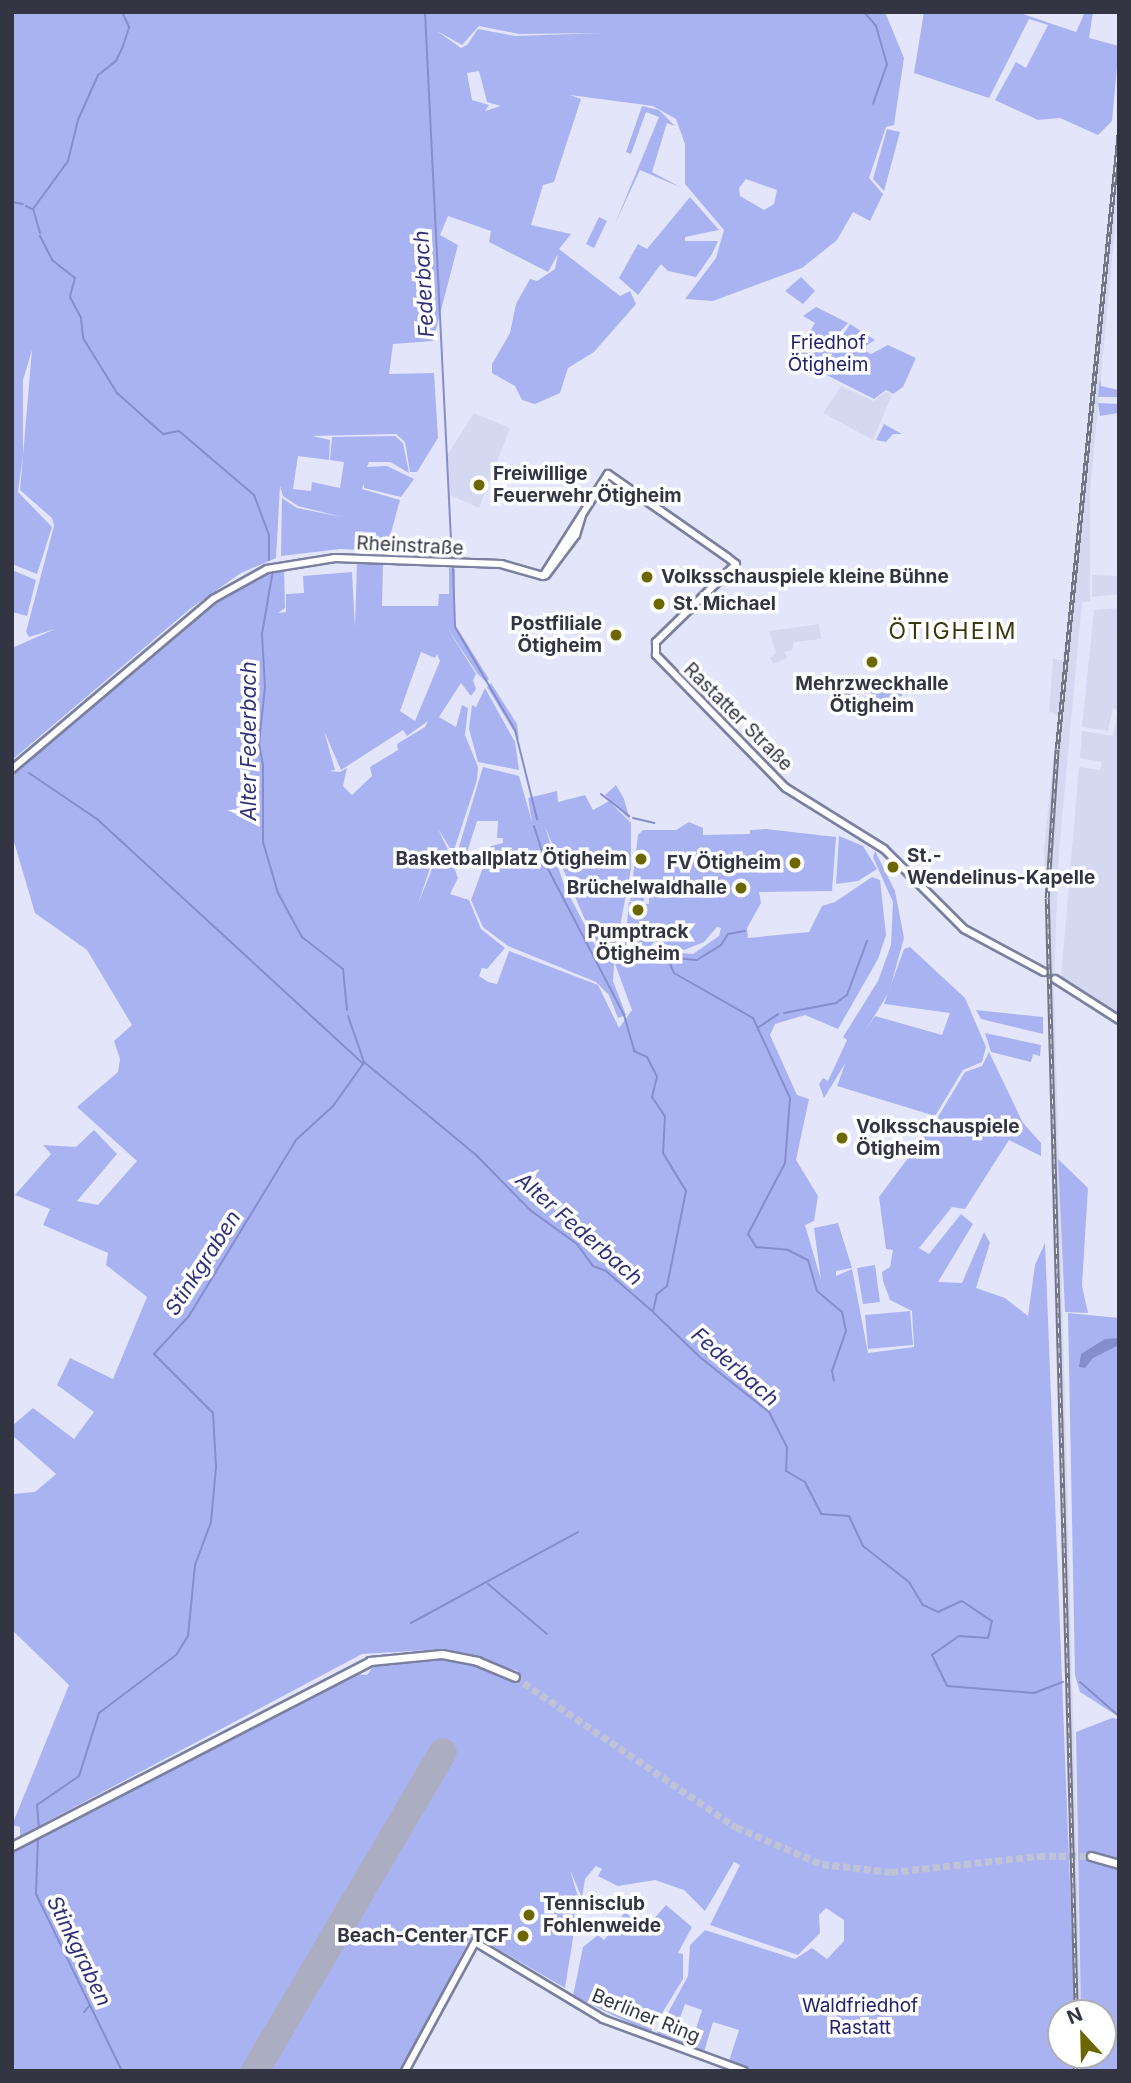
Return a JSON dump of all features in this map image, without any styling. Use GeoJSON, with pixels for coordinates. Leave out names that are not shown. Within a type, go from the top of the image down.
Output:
{"type":"FeatureCollection","features":[{"type":"Feature","properties":{"kind":"main road"},"geometry":{"type":"LineString","coordinates":[[12,1846],[370,1661],[442,1654],[477,1661],[515,1677]]}},
{"type":"Feature","properties":{"kind":"main road"},"geometry":{"type":"LineString","coordinates":[[1091,1856],[1119,1864]]}},
{"type":"Feature","properties":{"kind":"street","name":"Rheinstraße"},"geometry":{"type":"LineString","coordinates":[[12,769],[213,599],[274,567],[335,558],[452,565],[501,564],[543,576],[556,550],[608,474],[639,492],[736,564],[653,649]]}},
{"type":"Feature","properties":{"kind":"street","name":"Rastatter Straße"},"geometry":{"type":"LineString","coordinates":[[653,649],[786,788],[884,849],[964,929],[1044,972]]}},
{"type":"Feature","properties":{"kind":"street"},"geometry":{"type":"LineString","coordinates":[[1055,979],[1119,1020]]}},
{"type":"Feature","properties":{"kind":"street","name":"Berliner Ring"},"geometry":{"type":"LineString","coordinates":[[405,2071],[469,1946],[480,1944],[603,2019],[744,2071]]}},
{"type":"Feature","properties":{"kind":"shaded area"},"geometry":{"type":"Polygon","coordinates":[[[1119,107],[1119,186],[1090,491],[1090,601],[1082,602],[1059,852],[1054,976],[1081,1999],[1075,1999],[1044,849],[1058,716],[1049,711],[1053,659],[1062,660],[1066,644],[1119,107]]]}},
{"type":"Feature","properties":{"kind":"shaded area"},"geometry":{"type":"Polygon","coordinates":[[[841,386],[873,401],[886,392],[892,395],[873,440],[823,413],[841,386]]]}},
{"type":"Feature","properties":{"kind":"shaded area"},"geometry":{"type":"Polygon","coordinates":[[[474,413],[510,428],[479,508],[450,495],[448,454],[474,413]]]}},
{"type":"Feature","properties":{"kind":"shaded area"},"geometry":{"type":"Polygon","coordinates":[[[1092,575],[1119,576],[1119,594],[1092,597],[1092,575]]]}},
{"type":"Feature","properties":{"kind":"shaded area"},"geometry":{"type":"Polygon","coordinates":[[[1119,608],[1119,1016],[1061,977],[1079,767],[1100,770],[1102,762],[1080,758],[1082,731],[1113,736],[1118,710],[1113,708],[1108,731],[1082,727],[1094,610],[1119,608]]]}},
{"type":"Feature","properties":{"kind":"shaded area"},"geometry":{"type":"Polygon","coordinates":[[[819,624],[821,639],[794,642],[792,650],[785,652],[787,658],[773,664],[770,658],[776,653],[769,631],[819,624]]]}},
{"type":"Feature","properties":{"kind":"shaded area"},"geometry":{"type":"Polygon","coordinates":[[[1119,1338],[1119,1345],[1093,1358],[1085,1368],[1079,1367],[1081,1354],[1105,1339],[1119,1338]]]}},
{"type":"Feature","properties":{"kind":"green space"},"geometry":{"type":"Polygon","coordinates":[[[12,12],[885,12],[904,58],[894,125],[886,127],[869,178],[883,194],[870,221],[853,212],[837,240],[802,268],[713,301],[685,299],[716,258],[724,230],[685,184],[685,144],[676,119],[653,106],[570,95],[581,99],[554,182],[543,185],[531,225],[571,234],[559,249],[620,296],[630,291],[636,304],[594,352],[568,368],[560,393],[535,404],[522,400],[515,386],[492,373],[492,364],[510,333],[516,304],[530,279],[537,281],[555,269],[558,254],[548,272],[489,242],[491,231],[448,216],[440,235],[458,245],[433,341],[393,344],[389,374],[434,373],[438,438],[417,472],[410,472],[405,442],[396,434],[312,436],[330,440],[329,460],[298,456],[293,489],[311,491],[312,482],[340,488],[344,462],[330,460],[332,437],[395,436],[403,443],[409,473],[390,462],[369,462],[367,467],[387,466],[414,479],[401,497],[364,488],[364,483],[362,489],[400,500],[386,551],[340,549],[281,556],[282,498],[297,508],[342,517],[298,506],[283,496],[280,486],[276,558],[241,573],[191,608],[12,760],[12,648],[55,629],[29,637],[26,632],[54,526],[52,518],[20,490],[23,455],[18,492],[52,527],[37,574],[12,564],[12,12]],[[479,26],[462,45],[437,31],[461,48],[467,45],[478,29],[515,36],[603,33],[519,34],[479,26]],[[479,71],[467,73],[472,100],[489,105],[485,111],[501,106],[487,102],[479,71]],[[746,179],[739,188],[740,196],[764,210],[774,204],[777,190],[746,179]],[[32,350],[23,380],[23,455],[32,350]]]}},
{"type":"Feature","properties":{"kind":"green space"},"geometry":{"type":"Polygon","coordinates":[[[924,12],[1017,12],[1076,32],[1085,12],[1093,12],[1089,38],[1119,46],[1112,121],[1098,135],[1060,118],[1038,120],[995,100],[1016,62],[1026,68],[1048,25],[1029,19],[989,98],[914,73],[924,12]]]}},
{"type":"Feature","properties":{"kind":"green space"},"geometry":{"type":"Polygon","coordinates":[[[642,106],[659,110],[675,126],[667,123],[652,172],[682,188],[640,170],[615,224],[659,117],[646,112],[631,154],[626,152],[642,106]]]}},
{"type":"Feature","properties":{"kind":"green space"},"geometry":{"type":"Polygon","coordinates":[[[887,129],[900,132],[884,191],[873,179],[887,129]]]}},
{"type":"Feature","properties":{"kind":"green space"},"geometry":{"type":"Polygon","coordinates":[[[690,197],[719,230],[685,237],[685,241],[718,241],[712,254],[696,277],[668,271],[661,264],[638,295],[619,278],[638,244],[647,249],[690,197]]]}},
{"type":"Feature","properties":{"kind":"green space"},"geometry":{"type":"Polygon","coordinates":[[[599,217],[607,221],[594,248],[586,244],[599,217]]]}},
{"type":"Feature","properties":{"kind":"green space"},"geometry":{"type":"Polygon","coordinates":[[[801,277],[815,291],[803,304],[785,291],[801,277]]]}},
{"type":"Feature","properties":{"kind":"green space","name":"Friedhof Ötigheim"},"geometry":{"type":"Polygon","coordinates":[[[816,307],[848,323],[837,335],[841,338],[850,324],[875,340],[861,349],[871,354],[888,345],[916,358],[903,387],[893,394],[886,390],[874,399],[793,358],[815,323],[803,316],[816,307]]]}},
{"type":"Feature","properties":{"kind":"green space"},"geometry":{"type":"Polygon","coordinates":[[[1100,378],[1101,386],[1119,390],[1119,397],[1098,397],[1100,378]]]}},
{"type":"Feature","properties":{"kind":"green space"},"geometry":{"type":"Polygon","coordinates":[[[1098,403],[1119,404],[1119,413],[1100,416],[1098,403]]]}},
{"type":"Feature","properties":{"kind":"green space"},"geometry":{"type":"Polygon","coordinates":[[[884,424],[902,434],[893,434],[886,442],[876,440],[884,424]]]}},
{"type":"Feature","properties":{"kind":"green space","name":"Waldfriedhof Rastatt"},"geometry":{"type":"Polygon","coordinates":[[[357,562],[383,564],[382,606],[438,606],[439,594],[449,594],[449,568],[455,569],[454,623],[489,679],[486,682],[477,673],[446,626],[476,674],[473,680],[476,689],[471,696],[461,683],[439,717],[456,727],[462,705],[468,708],[465,735],[478,767],[477,780],[453,853],[438,829],[451,856],[439,860],[430,868],[418,904],[432,869],[451,859],[458,878],[450,894],[469,900],[481,929],[505,948],[487,969],[482,968],[479,976],[488,982],[497,984],[509,951],[598,985],[619,1028],[632,1010],[615,964],[623,948],[693,954],[719,936],[721,928],[717,927],[704,942],[684,950],[655,941],[651,946],[625,945],[629,902],[649,904],[649,885],[643,902],[630,901],[638,835],[643,830],[676,830],[689,822],[703,828],[703,835],[750,834],[750,830],[766,829],[836,837],[832,891],[759,892],[761,903],[747,928],[748,938],[809,932],[822,906],[835,902],[872,877],[880,880],[886,935],[878,959],[838,1029],[805,1015],[775,1024],[770,1035],[797,1095],[809,1099],[796,1160],[818,1196],[814,1221],[805,1225],[821,1280],[814,1228],[838,1223],[852,1268],[836,1271],[836,1276],[852,1269],[868,1353],[914,1347],[912,1311],[890,1300],[883,1281],[882,1272],[890,1267],[893,1250],[886,1249],[879,1197],[929,1130],[938,1128],[938,1117],[965,1072],[982,1066],[989,1052],[1023,1123],[1041,1143],[1041,1156],[1009,1140],[965,1209],[952,1207],[919,1248],[929,1254],[961,1214],[973,1224],[938,1282],[962,1283],[984,1232],[990,1243],[976,1288],[1005,1298],[1028,1316],[1035,1265],[1045,1243],[1074,1999],[1047,1999],[1047,2069],[1074,2071],[755,2071],[729,2061],[739,2030],[713,2022],[704,2052],[656,2035],[688,1976],[690,1945],[705,1930],[795,1959],[812,1948],[827,1959],[844,1941],[844,1920],[826,1908],[819,1915],[820,1933],[798,1955],[710,1925],[740,1865],[734,1862],[705,1911],[684,1890],[655,1880],[618,1886],[598,1876],[602,1869],[596,1866],[585,1879],[582,1898],[570,1870],[579,1900],[574,1904],[578,1907],[565,1988],[486,1942],[469,1940],[402,2071],[12,2071],[12,1851],[353,1674],[367,1675],[376,1663],[445,1659],[481,1667],[512,1682],[518,1671],[446,1649],[362,1654],[20,1836],[20,1827],[12,1825],[69,1685],[12,1630],[12,1494],[35,1492],[56,1474],[12,1435],[12,1426],[33,1408],[74,1439],[94,1412],[57,1385],[70,1358],[113,1379],[147,1297],[106,1265],[108,1253],[43,1225],[50,1209],[15,1195],[51,1154],[43,1145],[76,1147],[94,1130],[117,1154],[77,1201],[98,1205],[137,1161],[77,1107],[118,1072],[120,1059],[114,1041],[132,1025],[87,950],[35,913],[12,835],[12,772],[204,610],[255,577],[284,567],[285,608],[278,613],[286,612],[286,594],[304,593],[303,576],[352,572],[355,627],[357,562]],[[421,652],[400,711],[415,721],[440,661],[437,654],[435,658],[421,652]],[[428,721],[407,736],[403,730],[341,770],[324,731],[335,770],[329,771],[340,772],[347,768],[343,786],[352,795],[372,776],[370,767],[398,750],[397,744],[425,727],[428,721]],[[685,2004],[677,2026],[695,2032],[702,2010],[685,2004]]]}},
{"type":"Feature","properties":{"kind":"green space"},"geometry":{"type":"Polygon","coordinates":[[[12,570],[36,580],[27,616],[12,612],[12,570]]]}},
{"type":"Feature","properties":{"kind":"green space"},"geometry":{"type":"Polygon","coordinates":[[[858,680],[858,700],[901,680],[902,696],[842,709],[837,684],[858,680]]]}},
{"type":"Feature","properties":{"kind":"green space"},"geometry":{"type":"Polygon","coordinates":[[[491,683],[517,724],[519,740],[487,687],[491,683]]]}},
{"type":"Feature","properties":{"kind":"green space"},"geometry":{"type":"Polygon","coordinates":[[[485,688],[515,742],[519,770],[478,762],[469,729],[472,705],[476,707],[485,688]]]}},
{"type":"Feature","properties":{"kind":"green space"},"geometry":{"type":"Polygon","coordinates":[[[483,767],[519,776],[532,822],[528,798],[557,791],[558,802],[585,795],[593,810],[609,801],[631,823],[631,869],[616,947],[601,946],[592,936],[545,827],[564,885],[595,945],[615,950],[613,981],[626,1015],[618,1018],[609,995],[596,982],[508,946],[483,927],[471,900],[491,846],[503,843],[503,838],[497,838],[498,821],[477,821],[462,868],[455,860],[483,767]]]}},
{"type":"Feature","properties":{"kind":"green space"},"geometry":{"type":"Polygon","coordinates":[[[616,785],[624,799],[630,820],[605,795],[616,785]]]}},
{"type":"Feature","properties":{"kind":"green space"},"geometry":{"type":"Polygon","coordinates":[[[839,836],[863,846],[877,869],[858,881],[836,884],[839,836]]]}},
{"type":"Feature","properties":{"kind":"green space"},"geometry":{"type":"Polygon","coordinates":[[[875,851],[895,891],[904,938],[889,992],[824,1098],[819,1084],[823,1078],[828,1081],[847,1040],[843,1037],[878,981],[891,945],[893,902],[873,857],[875,851]]]}},
{"type":"Feature","properties":{"kind":"green space"},"geometry":{"type":"Polygon","coordinates":[[[910,947],[965,998],[986,1047],[982,1062],[963,1070],[935,1116],[837,1086],[848,1056],[875,1016],[942,1035],[950,1013],[884,1004],[904,949],[910,947]]]}},
{"type":"Feature","properties":{"kind":"green space"},"geometry":{"type":"Polygon","coordinates":[[[976,1010],[1043,1017],[1043,1034],[981,1019],[976,1010]]]}},
{"type":"Feature","properties":{"kind":"green space"},"geometry":{"type":"Polygon","coordinates":[[[985,1033],[1041,1045],[1040,1056],[1033,1054],[1031,1062],[991,1052],[985,1033]]]}},
{"type":"Feature","properties":{"kind":"green space"},"geometry":{"type":"Polygon","coordinates":[[[1058,1159],[1088,1188],[1082,1286],[1088,1313],[1065,1312],[1058,1159]]]}},
{"type":"Feature","properties":{"kind":"green space"},"geometry":{"type":"Polygon","coordinates":[[[875,1265],[880,1302],[863,1304],[857,1268],[875,1265]]]}},
{"type":"Feature","properties":{"kind":"green space"},"geometry":{"type":"Polygon","coordinates":[[[910,1311],[913,1345],[868,1349],[865,1315],[910,1311]]]}},
{"type":"Feature","properties":{"kind":"green space"},"geometry":{"type":"Polygon","coordinates":[[[1068,1313],[1119,1318],[1119,1717],[1080,1692],[1075,1675],[1068,1313]]]}},
{"type":"Feature","properties":{"kind":"green space"},"geometry":{"type":"Polygon","coordinates":[[[1112,1718],[1119,1719],[1119,1861],[1091,1852],[1089,1861],[1119,1868],[1119,2071],[1081,2071],[1117,2069],[1117,1999],[1081,1999],[1076,1732],[1112,1718]]]}},
{"type":"Feature","properties":{"kind":"green space"},"geometry":{"type":"Polygon","coordinates":[[[666,1905],[692,1927],[678,1953],[683,1954],[683,1979],[650,2033],[573,1996],[583,1947],[598,1935],[604,1940],[625,1912],[645,1929],[666,1905]]]}},
{"type":"Feature","properties":{"kind":"waterway","name":"Alter Federbach"},"geometry":{"type":"LineString","coordinates":[[40,233],[33,209],[68,161],[78,120],[98,75],[116,61],[123,46],[129,27],[122,12]]}},
{"type":"Feature","properties":{"kind":"waterway","name":"Federbach"},"geometry":{"type":"LineString","coordinates":[[425,12],[452,560]]}},
{"type":"Feature","properties":{"kind":"waterway"},"geometry":{"type":"LineString","coordinates":[[864,12],[876,26],[887,64],[873,104]]}},
{"type":"Feature","properties":{"kind":"waterway"},"geometry":{"type":"LineString","coordinates":[[12,202],[23,204]]}},
{"type":"Feature","properties":{"kind":"waterway"},"geometry":{"type":"LineString","coordinates":[[26,206],[32,209]]}},
{"type":"Feature","properties":{"kind":"waterway","name":"Alter Federbach"},"geometry":{"type":"LineString","coordinates":[[40,236],[52,260],[75,278],[70,297],[81,318],[83,338],[117,393],[163,434],[179,431],[254,495],[269,535],[269,560]]}},
{"type":"Feature","properties":{"kind":"waterway","name":"Federbach"},"geometry":{"type":"LineString","coordinates":[[453,566],[455,627],[515,730],[537,819]]}},
{"type":"Feature","properties":{"kind":"waterway","name":"Alter Federbach"},"geometry":{"type":"LineString","coordinates":[[273,570],[262,634],[265,687],[259,743],[263,765],[263,842],[278,893],[302,937],[343,969],[347,1010]]}},
{"type":"Feature","properties":{"kind":"waterway"},"geometry":{"type":"LineString","coordinates":[[866,693],[888,687]]}},
{"type":"Feature","properties":{"kind":"waterway","name":"Stinkgraben"},"geometry":{"type":"LineString","coordinates":[[29,773],[97,819],[363,1064],[333,1106],[296,1140],[189,1316],[154,1354],[213,1413],[216,1467],[211,1522],[195,1565],[188,1636],[176,1655],[99,1713],[79,1776],[37,1805],[39,1828]]}},
{"type":"Feature","properties":{"kind":"waterway"},"geometry":{"type":"LineString","coordinates":[[601,794],[629,816]]}},
{"type":"Feature","properties":{"kind":"waterway"},"geometry":{"type":"LineString","coordinates":[[633,818],[654,823]]}},
{"type":"Feature","properties":{"kind":"waterway","name":"Federbach"},"geometry":{"type":"LineString","coordinates":[[534,826],[547,867],[624,1015],[634,1051],[647,1057],[657,1077],[652,1097],[665,1116],[663,1153],[686,1191],[667,1286],[657,1294],[653,1312],[701,1358],[769,1412],[787,1447],[786,1471],[805,1482],[821,1514],[849,1516],[863,1546],[909,1582],[923,1605],[938,1612],[962,1601],[992,1621],[988,1638],[959,1636],[932,1655],[947,1686],[1034,1693],[1063,1682]]}},
{"type":"Feature","properties":{"kind":"waterway"},"geometry":{"type":"LineString","coordinates":[[620,953],[697,960],[721,945],[728,934],[745,931]]}},
{"type":"Feature","properties":{"kind":"waterway"},"geometry":{"type":"LineString","coordinates":[[784,1013],[836,1003],[847,995],[867,941]]}},
{"type":"Feature","properties":{"kind":"waterway"},"geometry":{"type":"LineString","coordinates":[[593,953],[613,954]]}},
{"type":"Feature","properties":{"kind":"waterway"},"geometry":{"type":"LineString","coordinates":[[668,959],[674,973],[753,1018],[790,1098],[785,1163],[748,1234],[756,1247],[788,1250],[808,1260],[817,1291],[842,1312],[846,1331],[832,1371],[834,1381]]}},
{"type":"Feature","properties":{"kind":"waterway"},"geometry":{"type":"LineString","coordinates":[[759,1027],[778,1014]]}},
{"type":"Feature","properties":{"kind":"waterway","name":"Alter Federbach"},"geometry":{"type":"LineString","coordinates":[[348,1016],[364,1062],[476,1155],[530,1210],[577,1244],[593,1266],[606,1271],[652,1311]]}},
{"type":"Feature","properties":{"kind":"waterway"},"geometry":{"type":"LineString","coordinates":[[411,1623],[578,1532]]}},
{"type":"Feature","properties":{"kind":"waterway"},"geometry":{"type":"LineString","coordinates":[[488,1584],[547,1634]]}},
{"type":"Feature","properties":{"kind":"waterway","name":"Federbach"},"geometry":{"type":"LineString","coordinates":[[1080,1682],[1119,1716]]}},
{"type":"Feature","properties":{"kind":"waterway","name":"Stinkgraben"},"geometry":{"type":"LineString","coordinates":[[38,1837],[36,1894],[122,2071]]}},
{"type":"Feature","properties":{"kind":"waterway"},"geometry":{"type":"LineString","coordinates":[[84,2012],[90,2005]]}},
{"type":"Feature","properties":{"kind":"taxiway"},"geometry":{"type":"LineString","coordinates":[[267,2071],[268,2049]]}},
{"type":"Feature","properties":{"kind":"runway"},"geometry":{"type":"LineString","coordinates":[[255,2071],[443,1752]]}},
{"type":"Feature","properties":{"kind":"tunnel"},"geometry":{"type":"LineString","coordinates":[[515,1677],[736,1827],[822,1864],[891,1872],[1038,1856],[1091,1856]]}},
{"type":"Feature","properties":{"kind":"railway"},"geometry":{"type":"LineString","coordinates":[[1076,1999],[1047,898],[1057,749],[1119,132]]}},
{"type":"Feature","properties":{"kind":"place","name":"Freiwillige Feuerwehr Ötigheim"},"geometry":{"type":"Point","coordinates":[479,485]}},
{"type":"Feature","properties":{"kind":"place","name":"Volksschauspiele kleine Bühne"},"geometry":{"type":"Point","coordinates":[647,577]}},
{"type":"Feature","properties":{"kind":"place","name":"St. Michael"},"geometry":{"type":"Point","coordinates":[659,604]}},
{"type":"Feature","properties":{"kind":"place","name":"Postfiliale Ötigheim"},"geometry":{"type":"Point","coordinates":[616,635]}},
{"type":"Feature","properties":{"kind":"place","name":"Mehrzweckhalle Ötigheim"},"geometry":{"type":"Point","coordinates":[872,662]}},
{"type":"Feature","properties":{"kind":"place","name":"Basketballplatz Ötigheim"},"geometry":{"type":"Point","coordinates":[641,859]}},
{"type":"Feature","properties":{"kind":"place","name":"FV Ötigheim"},"geometry":{"type":"Point","coordinates":[795,863]}},
{"type":"Feature","properties":{"kind":"place","name":"St.- Wendelinus-Kapelle"},"geometry":{"type":"Point","coordinates":[893,867]}},
{"type":"Feature","properties":{"kind":"place","name":"Brüchelwaldhalle"},"geometry":{"type":"Point","coordinates":[741,888]}},
{"type":"Feature","properties":{"kind":"place","name":"Pumptrack Ötigheim"},"geometry":{"type":"Point","coordinates":[638,910]}},
{"type":"Feature","properties":{"kind":"place","name":"Volksschauspiele Ötigheim"},"geometry":{"type":"Point","coordinates":[842,1138]}},
{"type":"Feature","properties":{"kind":"place","name":"Tennisclub Fohlenweide"},"geometry":{"type":"Point","coordinates":[529,1915]}},
{"type":"Feature","properties":{"kind":"place","name":"Beach-Center TCF"},"geometry":{"type":"Point","coordinates":[523,1936]}},
{"type":"Feature","properties":{"kind":"district","name":"ÖTIGHEIM"},"geometry":{"type":"Point","coordinates":[953,631]}}]}
